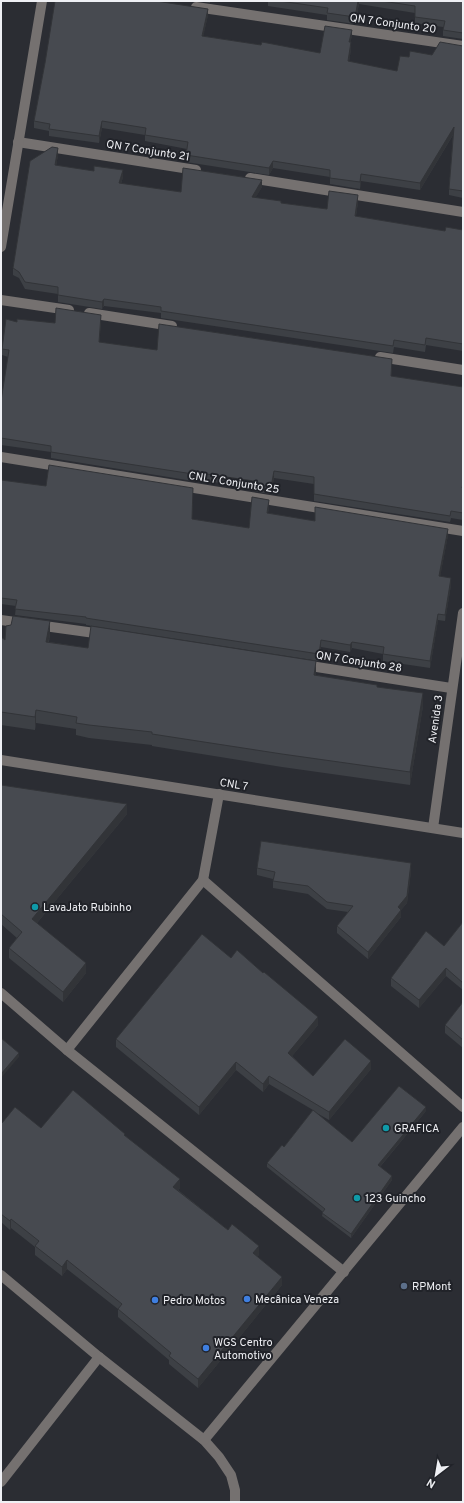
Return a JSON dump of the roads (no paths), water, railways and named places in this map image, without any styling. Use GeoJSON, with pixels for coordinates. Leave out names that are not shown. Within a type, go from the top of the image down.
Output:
{"type":"FeatureCollection","features":[{"type":"Feature","properties":{"kind":"street"},"geometry":{"type":"LineString","coordinates":[[1,247],[42,1]]}},
{"type":"Feature","properties":{"kind":"street","name":"QN 7 Conjunto 20"},"geometry":{"type":"LineString","coordinates":[[185,6],[463,46]]}},
{"type":"Feature","properties":{"kind":"street","name":"QN 7 Conjunto 21"},"geometry":{"type":"LineString","coordinates":[[18,142],[205,171]]}},
{"type":"Feature","properties":{"kind":"street"},"geometry":{"type":"LineString","coordinates":[[237,176],[463,212]]}},
{"type":"Feature","properties":{"kind":"street"},"geometry":{"type":"LineString","coordinates":[[1,300],[181,327]]}},
{"type":"Feature","properties":{"kind":"street"},"geometry":{"type":"LineString","coordinates":[[369,356],[463,370]]}},
{"type":"Feature","properties":{"kind":"street","name":"CNL 7 Conjunto 25"},"geometry":{"type":"LineString","coordinates":[[1,457],[463,531]]}},
{"type":"Feature","properties":{"kind":"street","name":"Avenida 3"},"geometry":{"type":"LineString","coordinates":[[432,828],[463,613]]}},
{"type":"Feature","properties":{"kind":"street"},"geometry":{"type":"LineString","coordinates":[[1,620],[108,634]]}},
{"type":"Feature","properties":{"kind":"street","name":"QN 7 Conjunto 28"},"geometry":{"type":"LineString","coordinates":[[295,663],[452,688]]}},
{"type":"Feature","properties":{"kind":"street","name":"CNL 7"},"geometry":{"type":"LineString","coordinates":[[1,760],[463,833]]}},
{"type":"Feature","properties":{"kind":"street"},"geometry":{"type":"LineString","coordinates":[[67,1050],[203,880],[219,794]]}},
{"type":"Feature","properties":{"kind":"street"},"geometry":{"type":"LineString","coordinates":[[203,880],[463,1107]]}},
{"type":"Feature","properties":{"kind":"street"},"geometry":{"type":"LineString","coordinates":[[1,993],[67,1050],[344,1272]]}},
{"type":"Feature","properties":{"kind":"street"},"geometry":{"type":"LineString","coordinates":[[204,1440],[463,1128]]}},
{"type":"Feature","properties":{"kind":"street"},"geometry":{"type":"LineString","coordinates":[[1,1275],[204,1440],[219,1456],[231,1475],[235,1490],[235,1502]]}},
{"type":"Feature","properties":{"kind":"street"},"geometry":{"type":"LineString","coordinates":[[1,1482],[100,1357]]}},
{"type":"Feature","properties":{"kind":"place","name":"LavaJato Rubinho"},"geometry":{"type":"Point","coordinates":[35,907]}},
{"type":"Feature","properties":{"kind":"place","name":"GRAFICA"},"geometry":{"type":"Point","coordinates":[386,1128]}},
{"type":"Feature","properties":{"kind":"place","name":"123 Guincho"},"geometry":{"type":"Point","coordinates":[357,1198]}},
{"type":"Feature","properties":{"kind":"place","name":"RPMont"},"geometry":{"type":"Point","coordinates":[404,1286]}},
{"type":"Feature","properties":{"kind":"place","name":"Mecânica Veneza"},"geometry":{"type":"Point","coordinates":[247,1299]}},
{"type":"Feature","properties":{"kind":"place","name":"Pedro Motos"},"geometry":{"type":"Point","coordinates":[155,1300]}},
{"type":"Feature","properties":{"kind":"place","name":"WGS Centro Automotivo"},"geometry":{"type":"Point","coordinates":[206,1348]}}]}
